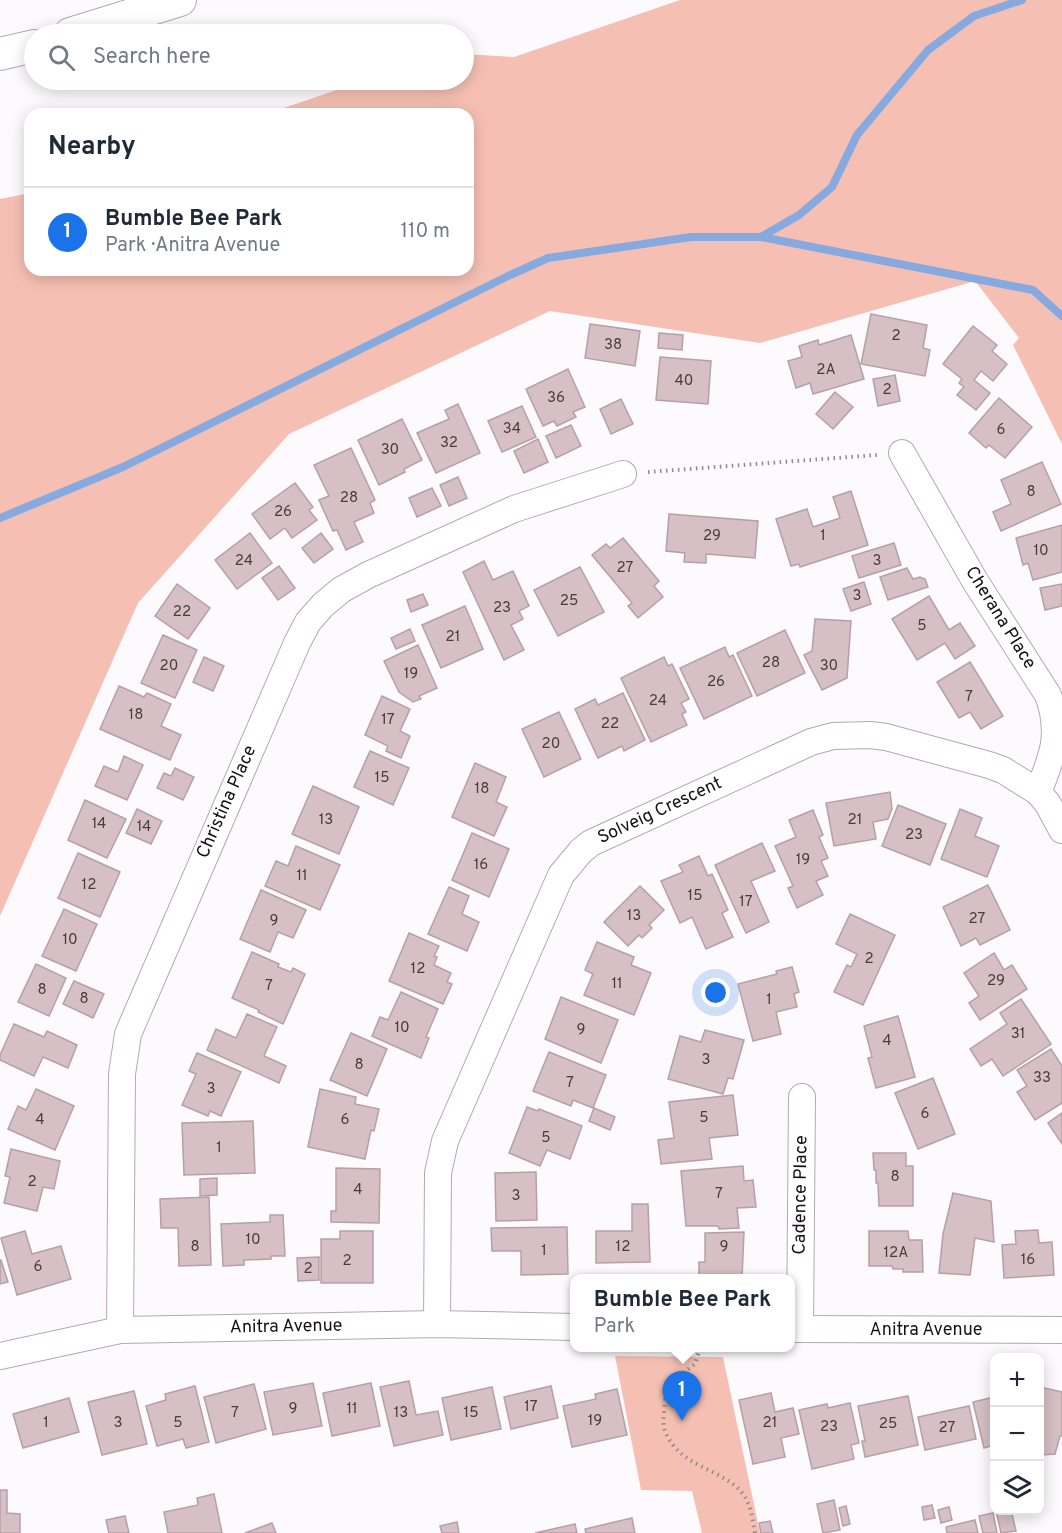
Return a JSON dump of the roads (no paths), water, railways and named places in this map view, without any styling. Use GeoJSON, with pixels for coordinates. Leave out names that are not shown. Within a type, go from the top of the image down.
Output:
{"type":"FeatureCollection","features":[{"type":"Feature","properties":{"kind":"street"},"geometry":{"type":"LineString","coordinates":[[102,24],[180,0]]}},
{"type":"Feature","properties":{"kind":"street"},"geometry":{"type":"LineString","coordinates":[[0,54],[24,48]]}},
{"type":"Feature","properties":{"kind":"street","name":"Cherana Place"},"geometry":{"type":"LineString","coordinates":[[902,453],[975,581],[1048,695],[1056,717],[1055,751],[1038,792]]}},
{"type":"Feature","properties":{"kind":"street","name":"Christina Place"},"geometry":{"type":"LineString","coordinates":[[120,1330],[122,1074],[128,1034],[292,654],[308,622],[341,590],[368,575],[514,509],[623,474]]}},
{"type":"Feature","properties":{"kind":"street","name":"Solveig Crescent"},"geometry":{"type":"LineString","coordinates":[[437,1324],[438,1173],[445,1141],[561,875],[581,851],[591,843],[811,742],[832,736],[886,737],[1003,770],[1038,792],[1048,804],[1062,830]]}},
{"type":"Feature","properties":{"kind":"street","name":"Cadence Place"},"geometry":{"type":"LineString","coordinates":[[795,1329],[802,1097]]}},
{"type":"Feature","properties":{"kind":"street","name":"Anitra Avenue"},"geometry":{"type":"LineString","coordinates":[[0,1356],[120,1330],[437,1324],[570,1327]]}},
{"type":"Feature","properties":{"kind":"street","name":"Anitra Avenue"},"geometry":{"type":"LineString","coordinates":[[795,1329],[1062,1330]]}},
{"type":"Feature","properties":{"kind":"waterway"},"geometry":{"type":"LineString","coordinates":[[761,237],[799,215],[832,187],[857,135],[928,50],[974,16],[1022,0]]}},
{"type":"Feature","properties":{"kind":"waterway"},"geometry":{"type":"LineString","coordinates":[[0,518],[123,467],[548,258],[691,237],[761,237],[1033,290],[1062,316]]}},
{"type":"Feature","properties":{"kind":"place","name":"Bumble Bee Park"},"geometry":{"type":"Point","coordinates":[682,1421]}}]}
